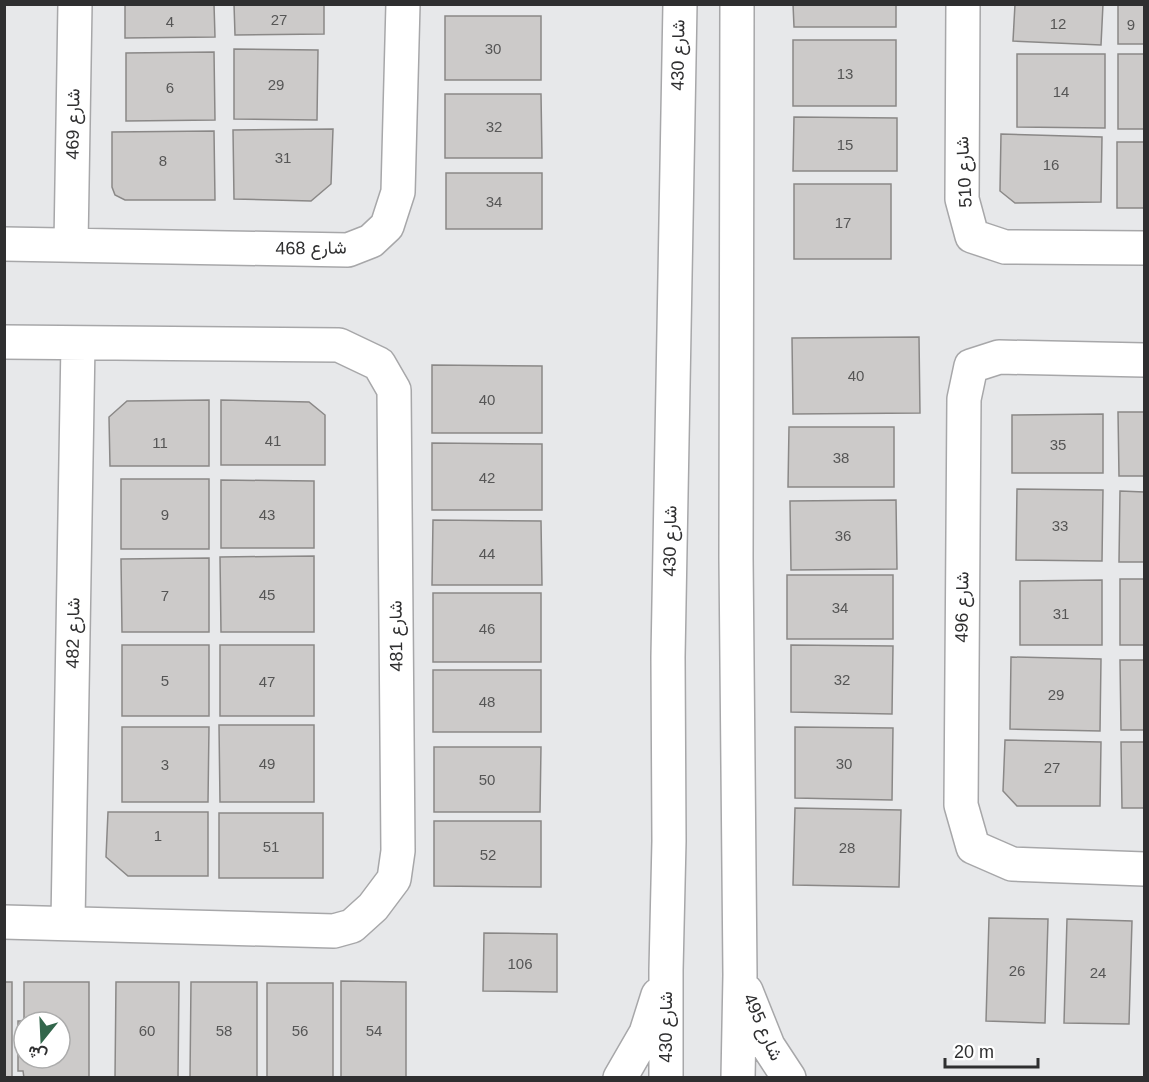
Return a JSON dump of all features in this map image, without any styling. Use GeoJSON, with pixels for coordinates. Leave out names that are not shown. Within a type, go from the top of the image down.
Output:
{"type":"FeatureCollection","features":[{"type":"Feature","properties":{"kind":"street","name":"شارع 469"},"geometry":{"type":"LineString","coordinates":[[71,244],[75,4]]}},
{"type":"Feature","properties":{"kind":"street","name":"شارع 468"},"geometry":{"type":"LineString","coordinates":[[4,244],[348,250],[371,241],[387,226],[398,192],[403,4]]}},
{"type":"Feature","properties":{"kind":"street","name":"شارع 430"},"geometry":{"type":"LineString","coordinates":[[666,1077],[669,841],[668,646],[680,4]]}},
{"type":"Feature","properties":{"kind":"street"},"geometry":{"type":"LineString","coordinates":[[737,4],[736,558],[740,975],[738,1077]]}},
{"type":"Feature","properties":{"kind":"street","name":"شارع 510"},"geometry":{"type":"LineString","coordinates":[[963,4],[962,199],[972,236],[1005,247],[1144,248]]}},
{"type":"Feature","properties":{"kind":"street","name":"شارع 481"},"geometry":{"type":"LineString","coordinates":[[4,342],[339,345],[379,364],[394,390],[398,851],[394,879],[373,907],[352,926],[334,931],[4,922]]}},
{"type":"Feature","properties":{"kind":"street","name":"شارع 482"},"geometry":{"type":"LineString","coordinates":[[68,922],[78,343]]}},
{"type":"Feature","properties":{"kind":"street","name":"شارع 496"},"geometry":{"type":"LineString","coordinates":[[1144,360],[999,357],[971,366],[964,399],[961,793],[961,805],[973,846],[1012,864],[1144,869]]}},
{"type":"Feature","properties":{"kind":"street"},"geometry":{"type":"LineString","coordinates":[[620,1077],[646,1033],[666,970]]}},
{"type":"Feature","properties":{"kind":"street","name":"شارع 495"},"geometry":{"type":"LineString","coordinates":[[740,975],[768,1046],[789,1077]]}},
{"type":"Feature","properties":{"kind":"building"},"geometry":{"type":"Polygon","coordinates":[[[125,4],[214,4],[215,37],[125,38],[125,4]]]}},
{"type":"Feature","properties":{"kind":"building"},"geometry":{"type":"Polygon","coordinates":[[[234,4],[324,4],[324,34],[235,35],[234,4]]]}},
{"type":"Feature","properties":{"kind":"building"},"geometry":{"type":"Polygon","coordinates":[[[793,4],[896,4],[896,27],[794,27],[793,4]]]}},
{"type":"Feature","properties":{"kind":"building"},"geometry":{"type":"Polygon","coordinates":[[[1015,4],[1103,4],[1101,45],[1013,41],[1015,4]]]}},
{"type":"Feature","properties":{"kind":"building"},"geometry":{"type":"Polygon","coordinates":[[[1118,4],[1144,4],[1144,44],[1118,44],[1118,4]]]}},
{"type":"Feature","properties":{"kind":"building"},"geometry":{"type":"Polygon","coordinates":[[[445,16],[541,16],[541,80],[445,80],[445,16]]]}},
{"type":"Feature","properties":{"kind":"building"},"geometry":{"type":"Polygon","coordinates":[[[793,40],[896,40],[896,106],[793,106],[793,40]]]}},
{"type":"Feature","properties":{"kind":"building"},"geometry":{"type":"Polygon","coordinates":[[[234,49],[318,50],[317,120],[234,119],[234,49]]]}},
{"type":"Feature","properties":{"kind":"building"},"geometry":{"type":"Polygon","coordinates":[[[214,52],[215,120],[126,121],[126,53],[214,52]]]}},
{"type":"Feature","properties":{"kind":"building"},"geometry":{"type":"Polygon","coordinates":[[[1017,54],[1105,54],[1105,128],[1017,127],[1017,54]]]}},
{"type":"Feature","properties":{"kind":"building"},"geometry":{"type":"Polygon","coordinates":[[[1118,54],[1144,54],[1144,129],[1118,129],[1118,54]]]}},
{"type":"Feature","properties":{"kind":"building"},"geometry":{"type":"Polygon","coordinates":[[[445,94],[541,94],[542,158],[445,158],[445,94]]]}},
{"type":"Feature","properties":{"kind":"building"},"geometry":{"type":"Polygon","coordinates":[[[794,117],[897,118],[897,171],[793,171],[794,117]]]}},
{"type":"Feature","properties":{"kind":"building"},"geometry":{"type":"Polygon","coordinates":[[[333,129],[331,184],[311,201],[234,199],[233,130],[333,129]]]}},
{"type":"Feature","properties":{"kind":"building"},"geometry":{"type":"Polygon","coordinates":[[[214,131],[215,200],[125,200],[115,195],[112,187],[112,132],[214,131]]]}},
{"type":"Feature","properties":{"kind":"building"},"geometry":{"type":"Polygon","coordinates":[[[1001,134],[1102,137],[1101,202],[1015,203],[1000,191],[1001,134]]]}},
{"type":"Feature","properties":{"kind":"building"},"geometry":{"type":"Polygon","coordinates":[[[1117,142],[1144,142],[1144,208],[1117,208],[1117,142]]]}},
{"type":"Feature","properties":{"kind":"building"},"geometry":{"type":"Polygon","coordinates":[[[446,173],[542,173],[542,229],[446,229],[446,173]]]}},
{"type":"Feature","properties":{"kind":"building"},"geometry":{"type":"Polygon","coordinates":[[[794,184],[891,184],[891,259],[794,259],[794,184]]]}},
{"type":"Feature","properties":{"kind":"building"},"geometry":{"type":"Polygon","coordinates":[[[919,337],[920,413],[793,414],[792,338],[919,337]]]}},
{"type":"Feature","properties":{"kind":"building"},"geometry":{"type":"Polygon","coordinates":[[[432,365],[542,366],[542,433],[432,433],[432,365]]]}},
{"type":"Feature","properties":{"kind":"building"},"geometry":{"type":"Polygon","coordinates":[[[209,400],[209,466],[110,466],[109,417],[127,401],[209,400]]]}},
{"type":"Feature","properties":{"kind":"building"},"geometry":{"type":"Polygon","coordinates":[[[221,400],[309,402],[325,415],[325,465],[221,465],[221,400]]]}},
{"type":"Feature","properties":{"kind":"building"},"geometry":{"type":"Polygon","coordinates":[[[1118,412],[1144,412],[1144,476],[1119,476],[1118,412]]]}},
{"type":"Feature","properties":{"kind":"building"},"geometry":{"type":"Polygon","coordinates":[[[1103,414],[1103,473],[1012,473],[1012,415],[1103,414]]]}},
{"type":"Feature","properties":{"kind":"building"},"geometry":{"type":"Polygon","coordinates":[[[789,427],[894,427],[894,487],[788,487],[789,427]]]}},
{"type":"Feature","properties":{"kind":"building"},"geometry":{"type":"Polygon","coordinates":[[[432,443],[542,444],[542,510],[432,510],[432,443]]]}},
{"type":"Feature","properties":{"kind":"building"},"geometry":{"type":"Polygon","coordinates":[[[121,479],[209,479],[209,549],[121,549],[121,479]]]}},
{"type":"Feature","properties":{"kind":"building"},"geometry":{"type":"Polygon","coordinates":[[[221,480],[314,481],[314,548],[221,548],[221,480]]]}},
{"type":"Feature","properties":{"kind":"building"},"geometry":{"type":"Polygon","coordinates":[[[1017,489],[1103,490],[1102,561],[1016,560],[1017,489]]]}},
{"type":"Feature","properties":{"kind":"building"},"geometry":{"type":"Polygon","coordinates":[[[1120,491],[1144,492],[1144,562],[1119,562],[1120,491]]]}},
{"type":"Feature","properties":{"kind":"building"},"geometry":{"type":"Polygon","coordinates":[[[896,500],[897,569],[791,570],[790,501],[896,500]]]}},
{"type":"Feature","properties":{"kind":"building"},"geometry":{"type":"Polygon","coordinates":[[[433,520],[541,521],[542,585],[432,585],[433,520]]]}},
{"type":"Feature","properties":{"kind":"building"},"geometry":{"type":"Polygon","coordinates":[[[314,556],[314,632],[221,632],[220,557],[314,556]]]}},
{"type":"Feature","properties":{"kind":"building"},"geometry":{"type":"Polygon","coordinates":[[[209,558],[209,632],[122,632],[121,559],[209,558]]]}},
{"type":"Feature","properties":{"kind":"building"},"geometry":{"type":"Polygon","coordinates":[[[787,575],[893,575],[893,639],[787,639],[787,575]]]}},
{"type":"Feature","properties":{"kind":"building"},"geometry":{"type":"Polygon","coordinates":[[[1120,579],[1144,579],[1144,645],[1120,645],[1120,579]]]}},
{"type":"Feature","properties":{"kind":"building"},"geometry":{"type":"Polygon","coordinates":[[[1102,580],[1102,645],[1020,645],[1020,581],[1102,580]]]}},
{"type":"Feature","properties":{"kind":"building"},"geometry":{"type":"Polygon","coordinates":[[[433,593],[541,593],[541,662],[433,662],[433,593]]]}},
{"type":"Feature","properties":{"kind":"building"},"geometry":{"type":"Polygon","coordinates":[[[122,645],[209,645],[209,716],[122,716],[122,645]]]}},
{"type":"Feature","properties":{"kind":"building"},"geometry":{"type":"Polygon","coordinates":[[[220,645],[314,645],[314,716],[220,716],[220,645]]]}},
{"type":"Feature","properties":{"kind":"building"},"geometry":{"type":"Polygon","coordinates":[[[791,645],[893,646],[892,714],[791,712],[791,645]]]}},
{"type":"Feature","properties":{"kind":"building"},"geometry":{"type":"Polygon","coordinates":[[[1011,657],[1101,659],[1100,731],[1010,729],[1011,657]]]}},
{"type":"Feature","properties":{"kind":"building"},"geometry":{"type":"Polygon","coordinates":[[[1120,660],[1144,660],[1144,730],[1121,730],[1120,660]]]}},
{"type":"Feature","properties":{"kind":"building"},"geometry":{"type":"Polygon","coordinates":[[[433,670],[541,670],[541,732],[433,732],[433,670]]]}},
{"type":"Feature","properties":{"kind":"building"},"geometry":{"type":"Polygon","coordinates":[[[219,725],[314,725],[314,802],[220,802],[219,725]]]}},
{"type":"Feature","properties":{"kind":"building"},"geometry":{"type":"Polygon","coordinates":[[[122,727],[209,727],[208,802],[122,802],[122,727]]]}},
{"type":"Feature","properties":{"kind":"building"},"geometry":{"type":"Polygon","coordinates":[[[795,727],[893,728],[892,800],[795,798],[795,727]]]}},
{"type":"Feature","properties":{"kind":"building"},"geometry":{"type":"Polygon","coordinates":[[[1005,740],[1101,742],[1100,806],[1017,806],[1003,791],[1005,740]]]}},
{"type":"Feature","properties":{"kind":"building"},"geometry":{"type":"Polygon","coordinates":[[[1121,742],[1144,742],[1144,808],[1122,808],[1121,742]]]}},
{"type":"Feature","properties":{"kind":"building"},"geometry":{"type":"Polygon","coordinates":[[[434,747],[541,747],[540,812],[434,812],[434,747]]]}},
{"type":"Feature","properties":{"kind":"building"},"geometry":{"type":"Polygon","coordinates":[[[795,808],[901,810],[899,887],[793,885],[795,808]]]}},
{"type":"Feature","properties":{"kind":"building"},"geometry":{"type":"Polygon","coordinates":[[[108,812],[208,812],[208,876],[128,876],[106,857],[108,812]]]}},
{"type":"Feature","properties":{"kind":"building"},"geometry":{"type":"Polygon","coordinates":[[[219,813],[323,813],[323,878],[219,878],[219,813]]]}},
{"type":"Feature","properties":{"kind":"building"},"geometry":{"type":"Polygon","coordinates":[[[434,821],[541,821],[541,887],[434,886],[434,821]]]}},
{"type":"Feature","properties":{"kind":"building"},"geometry":{"type":"Polygon","coordinates":[[[989,918],[1048,919],[1045,1023],[986,1021],[989,918]]]}},
{"type":"Feature","properties":{"kind":"building"},"geometry":{"type":"Polygon","coordinates":[[[1067,919],[1132,921],[1129,1024],[1064,1023],[1067,919]]]}},
{"type":"Feature","properties":{"kind":"building"},"geometry":{"type":"Polygon","coordinates":[[[484,933],[557,934],[557,992],[483,991],[484,933]]]}},
{"type":"Feature","properties":{"kind":"building"},"geometry":{"type":"Polygon","coordinates":[[[341,981],[406,982],[406,1078],[341,1078],[341,981]]]}},
{"type":"Feature","properties":{"kind":"building"},"geometry":{"type":"Polygon","coordinates":[[[4,982],[12,982],[12,1078],[4,1078],[4,982]]]}},
{"type":"Feature","properties":{"kind":"building"},"geometry":{"type":"Polygon","coordinates":[[[24,982],[89,982],[89,1078],[24,1078],[23,1071],[18,1071],[72,1070],[72,1010],[24,1010],[24,982]]]}},
{"type":"Feature","properties":{"kind":"building"},"geometry":{"type":"Polygon","coordinates":[[[116,982],[179,982],[178,1078],[115,1078],[116,982]]]}},
{"type":"Feature","properties":{"kind":"building"},"geometry":{"type":"Polygon","coordinates":[[[191,982],[257,982],[257,1078],[190,1078],[191,982]]]}},
{"type":"Feature","properties":{"kind":"building"},"geometry":{"type":"Polygon","coordinates":[[[267,983],[333,983],[333,1078],[267,1078],[267,983]]]}}]}
